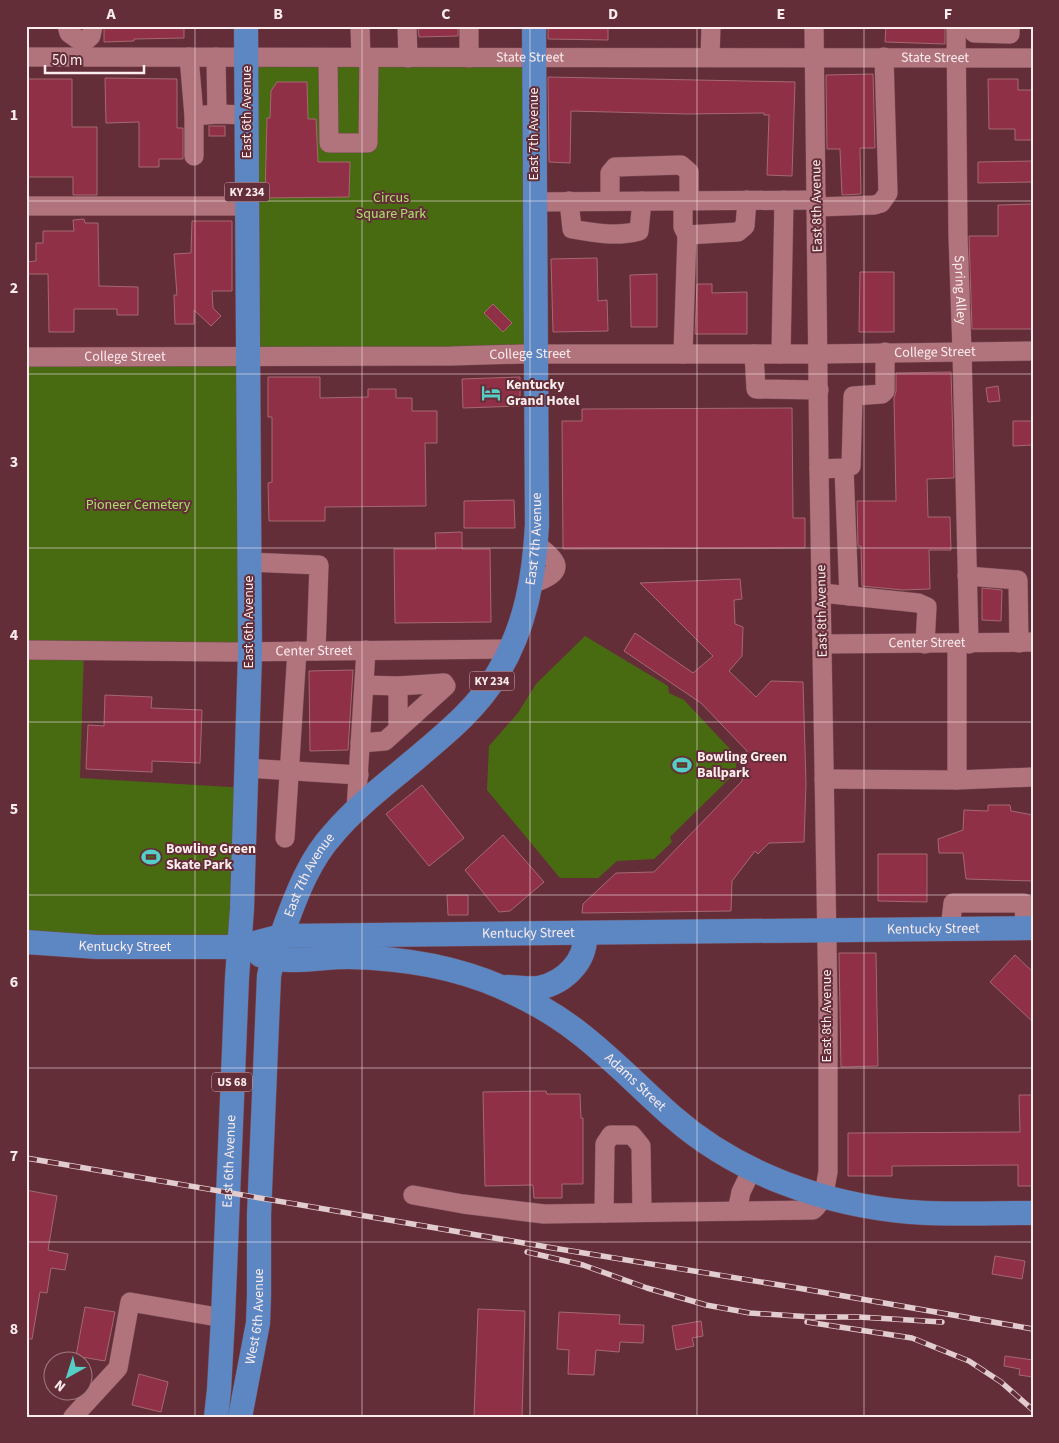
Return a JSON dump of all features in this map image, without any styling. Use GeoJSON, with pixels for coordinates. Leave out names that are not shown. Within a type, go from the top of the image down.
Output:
{"type":"FeatureCollection","features":[{"type":"Feature","properties":{"kind":"main road","name":"East 6th Avenue"},"geometry":{"type":"LineString","coordinates":[[227,1217],[250,651],[246,26]]}},
{"type":"Feature","properties":{"kind":"main road","name":"East 7th Avenue"},"geometry":{"type":"LineString","coordinates":[[272,960],[301,885],[316,857],[333,834],[356,810],[451,729],[474,706],[498,674],[526,610],[536,543],[534,26]]}},
{"type":"Feature","properties":{"kind":"main road","name":"Kentucky Street"},"geometry":{"type":"LineString","coordinates":[[26,942],[97,947],[239,947],[282,936],[1029,928]]}},
{"type":"Feature","properties":{"kind":"main road"},"geometry":{"type":"LineString","coordinates":[[500,987],[536,988],[560,980],[580,960],[586,944],[585,933]]}},
{"type":"Feature","properties":{"kind":"main road","name":"Adams Street"},"geometry":{"type":"LineString","coordinates":[[239,947],[272,960],[348,957],[400,960],[454,971],[500,987],[537,1005],[577,1031],[611,1059],[673,1117],[697,1136],[770,1178],[823,1196],[862,1206],[910,1212],[1033,1213]]}},
{"type":"Feature","properties":{"kind":"main road","name":"West 6th Avenue"},"geometry":{"type":"LineString","coordinates":[[240,1417],[258,1323],[259,1215],[269,986],[272,960]]}},
{"type":"Feature","properties":{"kind":"main road","name":"West 6th Avenue"},"geometry":{"type":"LineString","coordinates":[[216,1417],[223,1318],[227,1217]]}},
{"type":"Feature","properties":{"kind":"street"},"geometry":{"type":"LineString","coordinates":[[67,26],[69,33],[82,50],[91,36],[93,26]]}},
{"type":"Feature","properties":{"kind":"street"},"geometry":{"type":"LineString","coordinates":[[328,58],[329,143],[368,143],[365,58],[360,26]]}},
{"type":"Feature","properties":{"kind":"street"},"geometry":{"type":"LineString","coordinates":[[407,26],[408,58]]}},
{"type":"Feature","properties":{"kind":"street"},"geometry":{"type":"LineString","coordinates":[[469,26],[470,58]]}},
{"type":"Feature","properties":{"kind":"street"},"geometry":{"type":"LineString","coordinates":[[710,57],[711,26]]}},
{"type":"Feature","properties":{"kind":"street","name":"East 8th Avenue"},"geometry":{"type":"LineString","coordinates":[[814,26],[828,1172],[823,1196]]}},
{"type":"Feature","properties":{"kind":"street","name":"Spring Alley"},"geometry":{"type":"LineString","coordinates":[[956,26],[958,236],[967,576],[957,780]]}},
{"type":"Feature","properties":{"kind":"street"},"geometry":{"type":"LineString","coordinates":[[974,26],[974,33],[1010,34],[1010,26]]}},
{"type":"Feature","properties":{"kind":"street","name":"State Street"},"geometry":{"type":"LineString","coordinates":[[26,57],[82,50],[189,57],[1033,58]]}},
{"type":"Feature","properties":{"kind":"street"},"geometry":{"type":"LineString","coordinates":[[189,57],[194,116],[194,156]]}},
{"type":"Feature","properties":{"kind":"street"},"geometry":{"type":"LineString","coordinates":[[216,57],[217,114]]}},
{"type":"Feature","properties":{"kind":"street"},"geometry":{"type":"LineString","coordinates":[[534,202],[784,200],[874,205],[881,203],[888,192],[884,57]]}},
{"type":"Feature","properties":{"kind":"street"},"geometry":{"type":"LineString","coordinates":[[194,116],[217,114],[247,115]]}},
{"type":"Feature","properties":{"kind":"street"},"geometry":{"type":"LineString","coordinates":[[610,201],[610,173],[615,167],[681,164],[689,172],[683,227],[687,235],[683,354]]}},
{"type":"Feature","properties":{"kind":"street"},"geometry":{"type":"LineString","coordinates":[[687,235],[738,232],[746,226],[747,200]]}},
{"type":"Feature","properties":{"kind":"street"},"geometry":{"type":"LineString","coordinates":[[780,354],[784,200]]}},
{"type":"Feature","properties":{"kind":"street"},"geometry":{"type":"LineString","coordinates":[[570,202],[572,229],[600,234],[630,234],[639,231],[642,201]]}},
{"type":"Feature","properties":{"kind":"street"},"geometry":{"type":"LineString","coordinates":[[26,206],[247,206]]}},
{"type":"Feature","properties":{"kind":"street","name":"College Street"},"geometry":{"type":"LineString","coordinates":[[26,357],[818,354],[1033,351]]}},
{"type":"Feature","properties":{"kind":"street"},"geometry":{"type":"LineString","coordinates":[[819,469],[851,466],[853,396],[882,394],[885,391],[885,352]]}},
{"type":"Feature","properties":{"kind":"street"},"geometry":{"type":"LineString","coordinates":[[754,354],[756,389],[818,390]]}},
{"type":"Feature","properties":{"kind":"street"},"geometry":{"type":"LineString","coordinates":[[844,468],[849,596]]}},
{"type":"Feature","properties":{"kind":"street"},"geometry":{"type":"LineString","coordinates":[[250,562],[319,565],[316,651]]}},
{"type":"Feature","properties":{"kind":"street"},"geometry":{"type":"LineString","coordinates":[[967,576],[1018,580],[1026,597],[1026,642]]}},
{"type":"Feature","properties":{"kind":"street"},"geometry":{"type":"LineString","coordinates":[[822,594],[918,603],[927,607],[925,644]]}},
{"type":"Feature","properties":{"kind":"street","name":"Center Street"},"geometry":{"type":"LineString","coordinates":[[822,644],[1026,642]]}},
{"type":"Feature","properties":{"kind":"street","name":"Center Street"},"geometry":{"type":"LineString","coordinates":[[26,650],[316,651],[510,649]]}},
{"type":"Feature","properties":{"kind":"street"},"geometry":{"type":"LineString","coordinates":[[356,810],[366,650]]}},
{"type":"Feature","properties":{"kind":"street"},"geometry":{"type":"LineString","coordinates":[[285,838],[297,651]]}},
{"type":"Feature","properties":{"kind":"street"},"geometry":{"type":"LineString","coordinates":[[360,743],[384,741],[446,686],[444,683],[398,686],[364,685]]}},
{"type":"Feature","properties":{"kind":"street"},"geometry":{"type":"LineString","coordinates":[[398,686],[398,729]]}},
{"type":"Feature","properties":{"kind":"street"},"geometry":{"type":"LineString","coordinates":[[246,768],[358,774]]}},
{"type":"Feature","properties":{"kind":"street"},"geometry":{"type":"LineString","coordinates":[[824,779],[957,780],[1033,777]]}},
{"type":"Feature","properties":{"kind":"street"},"geometry":{"type":"LineString","coordinates":[[604,1213],[605,1144],[611,1135],[632,1135],[641,1146],[642,1212]]}},
{"type":"Feature","properties":{"kind":"street"},"geometry":{"type":"LineString","coordinates":[[737,1211],[741,1192],[752,1169]]}},
{"type":"Feature","properties":{"kind":"street"},"geometry":{"type":"LineString","coordinates":[[413,1195],[463,1204],[544,1214],[813,1210],[818,1206],[823,1196]]}},
{"type":"Feature","properties":{"kind":"street"},"geometry":{"type":"LineString","coordinates":[[73,1417],[118,1368],[130,1302],[223,1318]]}},
{"type":"Feature","properties":{"kind":"green space","name":"Circus Square Park"},"geometry":{"type":"Polygon","coordinates":[[[246,57],[533,58],[536,354],[249,357],[246,57]]]}},
{"type":"Feature","properties":{"kind":"green space","name":"Pioneer Cemetery"},"geometry":{"type":"Polygon","coordinates":[[[26,357],[249,357],[250,654],[84,650],[80,778],[246,788],[239,947],[26,942],[26,357]]]}},
{"type":"Feature","properties":{"kind":"green space"},"geometry":{"type":"Polygon","coordinates":[[[585,636],[668,686],[669,693],[684,700],[731,750],[736,767],[734,774],[670,837],[672,842],[654,859],[617,861],[598,878],[560,878],[487,790],[489,746],[518,713],[536,684],[585,636]]]}},
{"type":"Feature","properties":{"kind":"building"},"geometry":{"type":"Polygon","coordinates":[[[104,26],[184,26],[184,38],[104,42],[104,26]]]}},
{"type":"Feature","properties":{"kind":"building"},"geometry":{"type":"Polygon","coordinates":[[[418,26],[458,26],[458,36],[419,37],[418,26]]]}},
{"type":"Feature","properties":{"kind":"building"},"geometry":{"type":"Polygon","coordinates":[[[548,26],[608,26],[608,40],[548,39],[548,26]]]}},
{"type":"Feature","properties":{"kind":"building"},"geometry":{"type":"Polygon","coordinates":[[[886,26],[945,26],[945,44],[885,42],[886,26]]]}},
{"type":"Feature","properties":{"kind":"building"},"geometry":{"type":"Polygon","coordinates":[[[873,74],[875,148],[860,148],[861,194],[842,195],[840,149],[827,149],[826,75],[873,74]]]}},
{"type":"Feature","properties":{"kind":"building"},"geometry":{"type":"Polygon","coordinates":[[[548,77],[795,82],[792,176],[767,175],[769,115],[764,115],[764,113],[687,114],[571,111],[570,163],[549,162],[548,77]]]}},
{"type":"Feature","properties":{"kind":"building"},"geometry":{"type":"Polygon","coordinates":[[[105,78],[177,79],[177,128],[183,128],[183,159],[159,159],[159,167],[139,167],[139,122],[106,123],[105,78]]]}},
{"type":"Feature","properties":{"kind":"building"},"geometry":{"type":"Polygon","coordinates":[[[26,79],[72,79],[72,127],[97,127],[97,195],[73,195],[73,177],[26,177],[26,79]]]}},
{"type":"Feature","properties":{"kind":"building"},"geometry":{"type":"Polygon","coordinates":[[[988,79],[1018,79],[1018,90],[1033,90],[1033,140],[1015,140],[1015,129],[989,129],[988,79]]]}},
{"type":"Feature","properties":{"kind":"building"},"geometry":{"type":"Polygon","coordinates":[[[277,82],[307,82],[308,119],[316,119],[318,162],[350,162],[349,197],[265,198],[267,118],[270,118],[271,91],[277,82]]]}},
{"type":"Feature","properties":{"kind":"building"},"geometry":{"type":"Polygon","coordinates":[[[209,126],[225,126],[225,136],[209,136],[209,126]]]}},
{"type":"Feature","properties":{"kind":"building"},"geometry":{"type":"Polygon","coordinates":[[[1033,161],[1033,182],[978,183],[978,162],[1033,161]]]}},
{"type":"Feature","properties":{"kind":"building"},"geometry":{"type":"Polygon","coordinates":[[[1033,204],[1033,329],[972,329],[969,236],[998,236],[998,205],[1033,204]]]}},
{"type":"Feature","properties":{"kind":"building"},"geometry":{"type":"Polygon","coordinates":[[[84,219],[85,223],[98,223],[99,286],[138,287],[138,315],[117,315],[117,309],[74,309],[74,332],[49,332],[48,274],[26,274],[26,262],[36,261],[36,243],[43,243],[43,231],[74,231],[73,220],[84,219]]]}},
{"type":"Feature","properties":{"kind":"building"},"geometry":{"type":"Polygon","coordinates":[[[192,221],[232,221],[232,291],[212,291],[213,308],[221,316],[211,326],[194,310],[194,324],[175,324],[174,295],[177,295],[174,254],[191,253],[192,221]]]}},
{"type":"Feature","properties":{"kind":"building"},"geometry":{"type":"Polygon","coordinates":[[[597,258],[598,301],[607,300],[608,331],[553,332],[551,259],[597,258]]]}},
{"type":"Feature","properties":{"kind":"building"},"geometry":{"type":"Polygon","coordinates":[[[860,272],[894,272],[894,332],[859,332],[860,272]]]}},
{"type":"Feature","properties":{"kind":"building"},"geometry":{"type":"Polygon","coordinates":[[[657,274],[657,327],[631,327],[630,275],[657,274]]]}},
{"type":"Feature","properties":{"kind":"building"},"geometry":{"type":"Polygon","coordinates":[[[697,284],[712,284],[712,293],[747,292],[747,334],[695,334],[697,284]]]}},
{"type":"Feature","properties":{"kind":"building"},"geometry":{"type":"Polygon","coordinates":[[[493,304],[512,323],[503,332],[484,313],[493,304]]]}},
{"type":"Feature","properties":{"kind":"building"},"geometry":{"type":"Polygon","coordinates":[[[951,372],[954,478],[927,479],[928,517],[950,517],[951,550],[929,550],[930,589],[903,590],[862,586],[861,546],[858,546],[857,501],[896,501],[894,398],[896,373],[951,372]]]}},
{"type":"Feature","properties":{"kind":"building"},"geometry":{"type":"Polygon","coordinates":[[[268,377],[320,377],[320,398],[368,397],[368,389],[396,389],[396,398],[412,398],[412,411],[437,411],[437,443],[425,443],[426,506],[325,507],[325,521],[269,521],[268,483],[272,482],[272,417],[268,417],[268,377]]]}},
{"type":"Feature","properties":{"kind":"building","name":"Kentucky Grand Hotel"},"geometry":{"type":"Polygon","coordinates":[[[520,377],[520,406],[463,408],[462,379],[520,377]]]}},
{"type":"Feature","properties":{"kind":"building"},"geometry":{"type":"Polygon","coordinates":[[[998,386],[1000,401],[988,402],[986,388],[998,386]]]}},
{"type":"Feature","properties":{"kind":"building"},"geometry":{"type":"Polygon","coordinates":[[[792,408],[793,518],[805,518],[805,548],[563,549],[562,421],[582,421],[582,409],[792,408]]]}},
{"type":"Feature","properties":{"kind":"building"},"geometry":{"type":"Polygon","coordinates":[[[1013,421],[1033,421],[1033,445],[1013,446],[1013,421]]]}},
{"type":"Feature","properties":{"kind":"building"},"geometry":{"type":"Polygon","coordinates":[[[514,500],[515,528],[464,528],[464,501],[514,500]]]}},
{"type":"Feature","properties":{"kind":"building"},"geometry":{"type":"Polygon","coordinates":[[[462,532],[462,549],[490,549],[491,622],[395,623],[394,549],[436,549],[435,533],[462,532]]]}},
{"type":"Feature","properties":{"kind":"building"},"geometry":{"type":"Polygon","coordinates":[[[740,579],[742,599],[734,600],[735,624],[743,627],[742,656],[729,671],[756,697],[771,681],[803,682],[806,784],[804,842],[769,843],[758,854],[755,851],[732,881],[731,911],[582,913],[583,904],[616,873],[654,872],[742,781],[747,751],[701,703],[624,651],[635,633],[693,673],[713,656],[640,583],[740,579]]]}},
{"type":"Feature","properties":{"kind":"building"},"geometry":{"type":"Polygon","coordinates":[[[982,588],[1002,590],[1001,621],[982,620],[982,588]]]}},
{"type":"Feature","properties":{"kind":"building"},"geometry":{"type":"Polygon","coordinates":[[[353,670],[348,750],[310,751],[309,671],[353,670]]]}},
{"type":"Feature","properties":{"kind":"building"},"geometry":{"type":"Polygon","coordinates":[[[105,695],[152,697],[151,708],[202,710],[200,763],[152,761],[152,772],[86,769],[88,725],[104,726],[105,695]]]}},
{"type":"Feature","properties":{"kind":"building"},"geometry":{"type":"Polygon","coordinates":[[[422,785],[464,838],[429,866],[386,814],[422,785]]]}},
{"type":"Feature","properties":{"kind":"building"},"geometry":{"type":"Polygon","coordinates":[[[988,805],[1010,805],[1011,811],[1033,815],[1033,881],[966,879],[963,853],[939,853],[938,839],[963,830],[964,810],[988,811],[988,805]]]}},
{"type":"Feature","properties":{"kind":"building"},"geometry":{"type":"Polygon","coordinates":[[[503,835],[544,882],[510,911],[499,912],[465,870],[503,835]]]}},
{"type":"Feature","properties":{"kind":"building"},"geometry":{"type":"Polygon","coordinates":[[[878,854],[927,854],[927,902],[878,901],[878,854]]]}},
{"type":"Feature","properties":{"kind":"building"},"geometry":{"type":"Polygon","coordinates":[[[447,895],[468,895],[468,915],[448,915],[447,895]]]}},
{"type":"Feature","properties":{"kind":"building"},"geometry":{"type":"Polygon","coordinates":[[[839,953],[876,953],[878,1066],[841,1067],[839,953]]]}},
{"type":"Feature","properties":{"kind":"building"},"geometry":{"type":"Polygon","coordinates":[[[1015,955],[1033,972],[1033,1022],[990,982],[1015,955]]]}},
{"type":"Feature","properties":{"kind":"building"},"geometry":{"type":"Polygon","coordinates":[[[546,1091],[547,1094],[580,1094],[581,1118],[583,1118],[583,1184],[562,1184],[562,1198],[534,1198],[533,1185],[485,1186],[483,1092],[546,1091]]]}},
{"type":"Feature","properties":{"kind":"building"},"geometry":{"type":"Polygon","coordinates":[[[1019,1095],[1033,1095],[1033,1186],[1018,1186],[1018,1165],[892,1166],[892,1176],[848,1176],[848,1133],[1020,1132],[1019,1095]]]}},
{"type":"Feature","properties":{"kind":"building"},"geometry":{"type":"Polygon","coordinates":[[[26,1190],[57,1196],[48,1250],[68,1254],[65,1270],[51,1268],[47,1293],[40,1292],[32,1339],[26,1339],[26,1190]]]}},
{"type":"Feature","properties":{"kind":"building"},"geometry":{"type":"Polygon","coordinates":[[[995,1256],[1025,1261],[1022,1279],[992,1274],[995,1256]]]}},
{"type":"Feature","properties":{"kind":"building"},"geometry":{"type":"Polygon","coordinates":[[[85,1307],[115,1312],[105,1361],[92,1359],[92,1350],[77,1350],[85,1307]]]}},
{"type":"Feature","properties":{"kind":"building"},"geometry":{"type":"Polygon","coordinates":[[[478,1309],[525,1311],[522,1417],[474,1417],[478,1309]]]}},
{"type":"Feature","properties":{"kind":"building"},"geometry":{"type":"Polygon","coordinates":[[[559,1312],[620,1315],[619,1324],[644,1325],[643,1343],[620,1342],[619,1352],[596,1350],[594,1375],[568,1374],[569,1350],[557,1349],[559,1312]]]}},
{"type":"Feature","properties":{"kind":"building"},"geometry":{"type":"Polygon","coordinates":[[[701,1321],[703,1336],[692,1338],[694,1346],[676,1350],[672,1326],[701,1321]]]}},
{"type":"Feature","properties":{"kind":"building"},"geometry":{"type":"Polygon","coordinates":[[[1005,1356],[1033,1360],[1033,1377],[1019,1375],[1020,1369],[1004,1366],[1005,1356]]]}},
{"type":"Feature","properties":{"kind":"building"},"geometry":{"type":"Polygon","coordinates":[[[139,1374],[168,1382],[161,1412],[132,1405],[139,1374]]]}},
{"type":"Feature","properties":{"kind":"railway"},"geometry":{"type":"LineString","coordinates":[[26,1158],[1033,1329]]}},
{"type":"Feature","properties":{"kind":"railway"},"geometry":{"type":"LineString","coordinates":[[527,1252],[583,1265],[647,1288],[706,1305],[750,1313],[942,1322]]}},
{"type":"Feature","properties":{"kind":"railway"},"geometry":{"type":"LineString","coordinates":[[807,1322],[912,1338],[969,1361],[1001,1382],[1033,1410]]}},
{"type":"Feature","properties":{"kind":"place","name":"Kentucky Grand Hotel"},"geometry":{"type":"Point","coordinates":[491,393]}},
{"type":"Feature","properties":{"kind":"place","name":"Bowling Green Ballpark"},"geometry":{"type":"Point","coordinates":[682,765]}},
{"type":"Feature","properties":{"kind":"place","name":"Bowling Green Skate Park"},"geometry":{"type":"Point","coordinates":[151,857]}}]}
